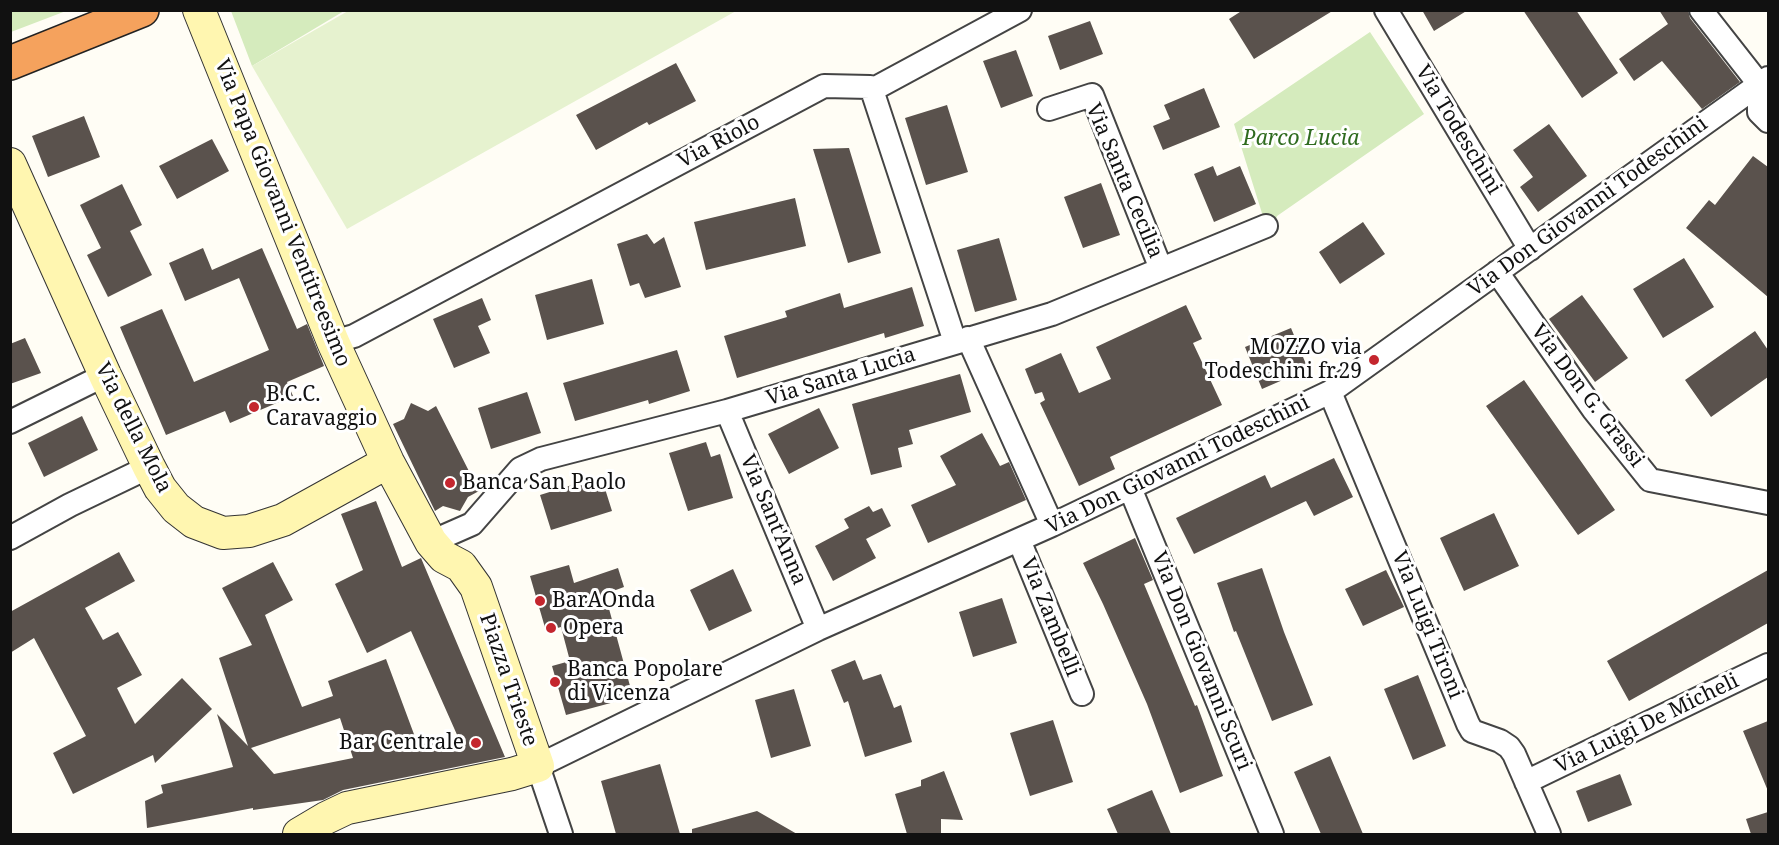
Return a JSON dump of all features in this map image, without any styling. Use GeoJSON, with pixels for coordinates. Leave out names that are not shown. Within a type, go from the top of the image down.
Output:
{"type":"FeatureCollection","features":[{"type":"Feature","properties":{"kind":"highway"},"geometry":{"type":"LineString","coordinates":[[11,60],[95,10]]}},
{"type":"Feature","properties":{"kind":"highway"},"geometry":{"type":"LineString","coordinates":[[11,60],[142,10]]}},
{"type":"Feature","properties":{"kind":"street","name":"Via Papa Giovanni Ventitreesimo"},"geometry":{"type":"LineString","coordinates":[[199,10],[333,342],[388,462],[431,543]]}},
{"type":"Feature","properties":{"kind":"street"},"geometry":{"type":"LineString","coordinates":[[1020,10],[872,90],[962,340],[1052,525]]}},
{"type":"Feature","properties":{"kind":"street","name":"Via Todeschini"},"geometry":{"type":"LineString","coordinates":[[1386,10],[1530,249]]}},
{"type":"Feature","properties":{"kind":"street"},"geometry":{"type":"LineString","coordinates":[[1701,10],[1764,81],[1759,112],[1768,121]]}},
{"type":"Feature","properties":{"kind":"street","name":"Via Don Giovanni Todeschini"},"geometry":{"type":"LineString","coordinates":[[538,766],[818,629],[1052,525],[1330,392],[1764,81]]}},
{"type":"Feature","properties":{"kind":"street","name":"Via Riolo"},"geometry":{"type":"LineString","coordinates":[[333,342],[354,336],[825,86],[870,87],[872,90]]}},
{"type":"Feature","properties":{"kind":"street","name":"Via Santa Cecilia"},"geometry":{"type":"LineString","coordinates":[[1049,109],[1092,95],[1161,269]]}},
{"type":"Feature","properties":{"kind":"street","name":"Via della Mola"},"geometry":{"type":"LineString","coordinates":[[10,164],[148,467],[171,502],[194,522],[223,533],[249,531],[283,519],[388,462]]}},
{"type":"Feature","properties":{"kind":"street","name":"Via Santa Lucia"},"geometry":{"type":"LineString","coordinates":[[431,543],[472,524],[520,469],[542,459],[727,411],[1053,314],[1266,226]]}},
{"type":"Feature","properties":{"kind":"street","name":"Via Don G. Grassi"},"geometry":{"type":"LineString","coordinates":[[1497,272],[1593,409],[1650,480],[1768,503]]}},
{"type":"Feature","properties":{"kind":"street"},"geometry":{"type":"LineString","coordinates":[[10,422],[105,375]]}},
{"type":"Feature","properties":{"kind":"street","name":"Via Luigi Tironi"},"geometry":{"type":"LineString","coordinates":[[1330,392],[1468,724],[1472,731],[1500,741],[1509,747],[1549,834]]}},
{"type":"Feature","properties":{"kind":"street","name":"Via Sant'Anna"},"geometry":{"type":"LineString","coordinates":[[727,411],[818,629]]}},
{"type":"Feature","properties":{"kind":"street"},"geometry":{"type":"LineString","coordinates":[[10,538],[70,505],[148,467]]}},
{"type":"Feature","properties":{"kind":"street","name":"Via Don Giovanni Scuri"},"geometry":{"type":"LineString","coordinates":[[1130,488],[1272,834]]}},
{"type":"Feature","properties":{"kind":"street","name":"Via Zambelli"},"geometry":{"type":"LineString","coordinates":[[1019,540],[1082,694]]}},
{"type":"Feature","properties":{"kind":"street","name":"Piazza Trieste"},"geometry":{"type":"LineString","coordinates":[[431,543],[444,557],[461,566],[476,587],[561,834]]}},
{"type":"Feature","properties":{"kind":"street","name":"Via Luigi De Micheli"},"geometry":{"type":"LineString","coordinates":[[1526,782],[1768,666]]}},
{"type":"Feature","properties":{"kind":"street"},"geometry":{"type":"LineString","coordinates":[[299,834],[347,808],[512,774],[538,766]]}},
{"type":"Feature","properties":{"kind":"green space"},"geometry":{"type":"Polygon","coordinates":[[[11,10],[66,10],[66,11],[11,32],[11,10]]]}},
{"type":"Feature","properties":{"kind":"green space"},"geometry":{"type":"Polygon","coordinates":[[[736,10],[347,229],[252,66],[348,11],[736,10]]]}},
{"type":"Feature","properties":{"kind":"green space"},"geometry":{"type":"Polygon","coordinates":[[[231,11],[344,11],[252,66],[231,11]]]}},
{"type":"Feature","properties":{"kind":"green space","name":"Parco Lucia"},"geometry":{"type":"Polygon","coordinates":[[[1370,32],[1424,114],[1277,216],[1271,235],[1266,226],[1234,124],[1370,32]]]}},
{"type":"Feature","properties":{"kind":"building"},"geometry":{"type":"Polygon","coordinates":[[[1243,10],[1334,10],[1254,59],[1229,19],[1243,10]]]}},
{"type":"Feature","properties":{"kind":"building"},"geometry":{"type":"Polygon","coordinates":[[[1422,10],[1468,10],[1434,31],[1422,10]]]}},
{"type":"Feature","properties":{"kind":"building"},"geometry":{"type":"Polygon","coordinates":[[[1523,10],[1576,10],[1618,73],[1582,98],[1523,10]]]}},
{"type":"Feature","properties":{"kind":"building"},"geometry":{"type":"Polygon","coordinates":[[[1659,10],[1688,10],[1690,18],[1740,82],[1702,109],[1662,61],[1634,81],[1619,59],[1668,24],[1659,10]]]}},
{"type":"Feature","properties":{"kind":"building"},"geometry":{"type":"Polygon","coordinates":[[[1090,21],[1103,54],[1060,70],[1048,36],[1090,21]]]}},
{"type":"Feature","properties":{"kind":"building"},"geometry":{"type":"Polygon","coordinates":[[[1016,50],[1033,96],[1001,108],[983,61],[1016,50]]]}},
{"type":"Feature","properties":{"kind":"building"},"geometry":{"type":"Polygon","coordinates":[[[676,63],[696,101],[649,125],[647,122],[596,150],[576,115],[676,63]]]}},
{"type":"Feature","properties":{"kind":"building"},"geometry":{"type":"Polygon","coordinates":[[[1204,88],[1220,127],[1163,150],[1153,126],[1170,119],[1164,105],[1204,88]]]}},
{"type":"Feature","properties":{"kind":"building"},"geometry":{"type":"Polygon","coordinates":[[[947,105],[968,172],[926,185],[905,118],[947,105]]]}},
{"type":"Feature","properties":{"kind":"building"},"geometry":{"type":"Polygon","coordinates":[[[84,116],[100,157],[48,177],[32,136],[84,116]]]}},
{"type":"Feature","properties":{"kind":"building"},"geometry":{"type":"Polygon","coordinates":[[[1549,124],[1587,176],[1538,212],[1520,187],[1533,177],[1513,150],[1549,124]]]}},
{"type":"Feature","properties":{"kind":"building"},"geometry":{"type":"Polygon","coordinates":[[[212,139],[229,171],[177,199],[159,166],[212,139]]]}},
{"type":"Feature","properties":{"kind":"building"},"geometry":{"type":"Polygon","coordinates":[[[849,148],[881,253],[848,263],[813,149],[849,148]]]}},
{"type":"Feature","properties":{"kind":"building"},"geometry":{"type":"Polygon","coordinates":[[[1753,156],[1768,167],[1768,297],[1686,228],[1709,200],[1715,205],[1753,156]]]}},
{"type":"Feature","properties":{"kind":"building"},"geometry":{"type":"Polygon","coordinates":[[[1213,166],[1217,176],[1240,166],[1256,204],[1214,222],[1194,174],[1213,166]]]}},
{"type":"Feature","properties":{"kind":"building"},"geometry":{"type":"Polygon","coordinates":[[[1101,183],[1120,235],[1083,248],[1064,197],[1101,183]]]}},
{"type":"Feature","properties":{"kind":"building"},"geometry":{"type":"Polygon","coordinates":[[[122,184],[142,225],[130,231],[152,275],[108,297],[87,255],[101,248],[80,205],[122,184]]]}},
{"type":"Feature","properties":{"kind":"building"},"geometry":{"type":"Polygon","coordinates":[[[795,198],[806,246],[706,270],[694,222],[795,198]]]}},
{"type":"Feature","properties":{"kind":"building"},"geometry":{"type":"Polygon","coordinates":[[[1363,222],[1385,254],[1340,284],[1319,252],[1363,222]]]}},
{"type":"Feature","properties":{"kind":"building"},"geometry":{"type":"Polygon","coordinates":[[[647,234],[654,244],[664,237],[681,287],[645,298],[639,283],[630,286],[617,244],[647,234]]]}},
{"type":"Feature","properties":{"kind":"building"},"geometry":{"type":"Polygon","coordinates":[[[999,238],[1017,300],[975,312],[957,250],[999,238]]]}},
{"type":"Feature","properties":{"kind":"building"},"geometry":{"type":"Polygon","coordinates":[[[203,248],[212,270],[262,248],[297,329],[307,324],[324,366],[287,382],[293,396],[230,423],[225,411],[166,435],[120,327],[162,309],[194,382],[269,350],[239,278],[185,301],[169,263],[203,248]]]}},
{"type":"Feature","properties":{"kind":"building"},"geometry":{"type":"Polygon","coordinates":[[[1684,258],[1714,307],[1663,338],[1633,289],[1684,258]]]}},
{"type":"Feature","properties":{"kind":"building"},"geometry":{"type":"Polygon","coordinates":[[[592,279],[604,324],[547,340],[535,295],[592,279]]]}},
{"type":"Feature","properties":{"kind":"building"},"geometry":{"type":"Polygon","coordinates":[[[912,287],[924,326],[885,338],[884,333],[737,378],[724,336],[787,317],[785,311],[840,293],[844,308],[912,287]]]}},
{"type":"Feature","properties":{"kind":"building"},"geometry":{"type":"Polygon","coordinates":[[[1582,295],[1628,358],[1595,382],[1549,319],[1582,295]]]}},
{"type":"Feature","properties":{"kind":"building"},"geometry":{"type":"Polygon","coordinates":[[[482,298],[491,320],[478,326],[490,353],[454,368],[433,319],[482,298]]]}},
{"type":"Feature","properties":{"kind":"building"},"geometry":{"type":"Polygon","coordinates":[[[1186,305],[1202,339],[1193,343],[1222,405],[1110,457],[1115,469],[1079,486],[1040,403],[1045,400],[1042,392],[1035,394],[1025,369],[1061,353],[1079,393],[1111,379],[1096,347],[1186,305]]]}},
{"type":"Feature","properties":{"kind":"building"},"geometry":{"type":"Polygon","coordinates":[[[1291,328],[1308,369],[1262,389],[1245,347],[1291,328]]]}},
{"type":"Feature","properties":{"kind":"building"},"geometry":{"type":"Polygon","coordinates":[[[1755,331],[1768,350],[1768,377],[1711,417],[1685,380],[1755,331]]]}},
{"type":"Feature","properties":{"kind":"building"},"geometry":{"type":"Polygon","coordinates":[[[25,338],[41,373],[10,384],[10,344],[25,338]]]}},
{"type":"Feature","properties":{"kind":"building"},"geometry":{"type":"Polygon","coordinates":[[[677,350],[690,391],[649,404],[648,400],[575,421],[563,383],[677,350]]]}},
{"type":"Feature","properties":{"kind":"building"},"geometry":{"type":"Polygon","coordinates":[[[960,374],[971,412],[909,430],[913,444],[898,448],[902,467],[871,475],[852,404],[960,374]]]}},
{"type":"Feature","properties":{"kind":"building"},"geometry":{"type":"Polygon","coordinates":[[[1524,380],[1615,510],[1578,535],[1486,406],[1524,380]]]}},
{"type":"Feature","properties":{"kind":"building"},"geometry":{"type":"Polygon","coordinates":[[[527,392],[541,433],[491,449],[478,408],[527,392]]]}},
{"type":"Feature","properties":{"kind":"building"},"geometry":{"type":"Polygon","coordinates":[[[411,403],[428,411],[436,406],[479,491],[468,497],[460,511],[443,506],[435,511],[393,424],[404,419],[411,403]]]}},
{"type":"Feature","properties":{"kind":"building"},"geometry":{"type":"Polygon","coordinates":[[[819,408],[839,448],[789,474],[768,434],[819,408]]]}},
{"type":"Feature","properties":{"kind":"building"},"geometry":{"type":"Polygon","coordinates":[[[82,416],[98,450],[44,477],[28,443],[82,416]]]}},
{"type":"Feature","properties":{"kind":"building"},"geometry":{"type":"Polygon","coordinates":[[[982,433],[1000,466],[1009,462],[1026,500],[928,543],[911,505],[956,485],[940,456],[982,433]]]}},
{"type":"Feature","properties":{"kind":"building"},"geometry":{"type":"Polygon","coordinates":[[[706,442],[711,457],[720,454],[733,498],[688,511],[669,453],[706,442]]]}},
{"type":"Feature","properties":{"kind":"building"},"geometry":{"type":"Polygon","coordinates":[[[1334,458],[1353,497],[1314,516],[1306,501],[1194,554],[1176,518],[1265,475],[1271,488],[1334,458]]]}},
{"type":"Feature","properties":{"kind":"building"},"geometry":{"type":"Polygon","coordinates":[[[601,476],[612,511],[551,530],[540,495],[601,476]]]}},
{"type":"Feature","properties":{"kind":"building"},"geometry":{"type":"Polygon","coordinates":[[[376,501],[402,567],[421,558],[505,757],[343,790],[323,800],[253,810],[253,808],[147,828],[145,801],[163,793],[161,785],[233,767],[217,714],[248,746],[219,658],[252,645],[222,588],[273,562],[293,600],[265,615],[302,707],[333,696],[328,681],[386,659],[418,745],[458,737],[411,631],[367,653],[335,584],[363,570],[341,514],[376,501]],[[340,718],[251,748],[274,774],[353,758],[340,718]]]}},
{"type":"Feature","properties":{"kind":"building"},"geometry":{"type":"Polygon","coordinates":[[[869,506],[873,512],[882,508],[891,526],[866,539],[876,558],[833,581],[815,546],[849,528],[844,519],[869,506]]]}},
{"type":"Feature","properties":{"kind":"building"},"geometry":{"type":"Polygon","coordinates":[[[1494,513],[1519,566],[1464,591],[1440,538],[1494,513]]]}},
{"type":"Feature","properties":{"kind":"building"},"geometry":{"type":"Polygon","coordinates":[[[1135,538],[1153,580],[1144,584],[1195,706],[1197,705],[1223,776],[1180,793],[1147,704],[1083,563],[1135,538]]]}},
{"type":"Feature","properties":{"kind":"building"},"geometry":{"type":"Polygon","coordinates":[[[119,552],[135,581],[85,608],[103,640],[118,632],[142,675],[117,688],[135,724],[182,678],[212,709],[155,763],[153,755],[73,794],[53,753],[86,736],[34,638],[10,653],[10,612],[119,552]]]}},
{"type":"Feature","properties":{"kind":"building"},"geometry":{"type":"Polygon","coordinates":[[[569,565],[574,583],[618,568],[624,587],[605,594],[633,697],[566,715],[552,666],[570,661],[561,627],[546,631],[530,576],[569,565]]]}},
{"type":"Feature","properties":{"kind":"building"},"geometry":{"type":"Polygon","coordinates":[[[1262,568],[1313,705],[1272,721],[1236,631],[1234,632],[1217,583],[1262,568]]]}},
{"type":"Feature","properties":{"kind":"building"},"geometry":{"type":"Polygon","coordinates":[[[733,569],[752,611],[709,631],[690,590],[733,569]]]}},
{"type":"Feature","properties":{"kind":"building"},"geometry":{"type":"Polygon","coordinates":[[[1386,570],[1404,607],[1363,626],[1345,589],[1386,570]]]}},
{"type":"Feature","properties":{"kind":"building"},"geometry":{"type":"Polygon","coordinates":[[[1768,570],[1768,623],[1629,701],[1607,661],[1768,570]]]}},
{"type":"Feature","properties":{"kind":"building"},"geometry":{"type":"Polygon","coordinates":[[[1002,598],[1017,643],[973,657],[959,612],[1002,598]]]}},
{"type":"Feature","properties":{"kind":"building"},"geometry":{"type":"Polygon","coordinates":[[[855,660],[863,680],[881,674],[894,708],[901,705],[912,742],[865,757],[848,701],[844,703],[831,670],[855,660]]]}},
{"type":"Feature","properties":{"kind":"building"},"geometry":{"type":"Polygon","coordinates":[[[1418,675],[1446,746],[1413,760],[1384,689],[1418,675]]]}},
{"type":"Feature","properties":{"kind":"building"},"geometry":{"type":"Polygon","coordinates":[[[794,689],[811,746],[771,758],[755,700],[794,689]]]}},
{"type":"Feature","properties":{"kind":"building"},"geometry":{"type":"Polygon","coordinates":[[[1053,720],[1073,782],[1030,796],[1010,733],[1053,720]]]}},
{"type":"Feature","properties":{"kind":"building"},"geometry":{"type":"Polygon","coordinates":[[[1768,721],[1768,791],[1743,731],[1768,721]]]}},
{"type":"Feature","properties":{"kind":"building"},"geometry":{"type":"Polygon","coordinates":[[[1330,756],[1363,834],[1321,834],[1294,772],[1330,756]]]}},
{"type":"Feature","properties":{"kind":"building"},"geometry":{"type":"Polygon","coordinates":[[[660,764],[680,834],[616,834],[601,781],[660,764]]]}},
{"type":"Feature","properties":{"kind":"building"},"geometry":{"type":"Polygon","coordinates":[[[944,771],[963,820],[941,819],[941,834],[907,834],[895,794],[921,786],[921,780],[944,771]]]}},
{"type":"Feature","properties":{"kind":"building"},"geometry":{"type":"Polygon","coordinates":[[[1620,774],[1632,805],[1588,822],[1576,791],[1620,774]]]}},
{"type":"Feature","properties":{"kind":"building"},"geometry":{"type":"Polygon","coordinates":[[[1152,790],[1171,834],[1118,834],[1107,809],[1152,790]]]}},
{"type":"Feature","properties":{"kind":"building"},"geometry":{"type":"Polygon","coordinates":[[[757,811],[797,834],[692,834],[692,829],[757,811]]]}},
{"type":"Feature","properties":{"kind":"building"},"geometry":{"type":"Polygon","coordinates":[[[1768,812],[1768,834],[1751,834],[1746,819],[1768,812]]]}},
{"type":"Feature","properties":{"kind":"place","name":"MOZZO via Todeschini fr.29"},"geometry":{"type":"Point","coordinates":[1374,360]}},
{"type":"Feature","properties":{"kind":"place","name":"B.C.C. Caravaggio"},"geometry":{"type":"Point","coordinates":[254,407]}},
{"type":"Feature","properties":{"kind":"place","name":"Banca San Paolo"},"geometry":{"type":"Point","coordinates":[450,483]}},
{"type":"Feature","properties":{"kind":"place","name":"BarAOnda"},"geometry":{"type":"Point","coordinates":[540,601]}},
{"type":"Feature","properties":{"kind":"place","name":"Opera"},"geometry":{"type":"Point","coordinates":[551,628]}},
{"type":"Feature","properties":{"kind":"place","name":"Banca Popolare di Vicenza"},"geometry":{"type":"Point","coordinates":[555,682]}},
{"type":"Feature","properties":{"kind":"place","name":"Bar Centrale"},"geometry":{"type":"Point","coordinates":[476,743]}}]}
